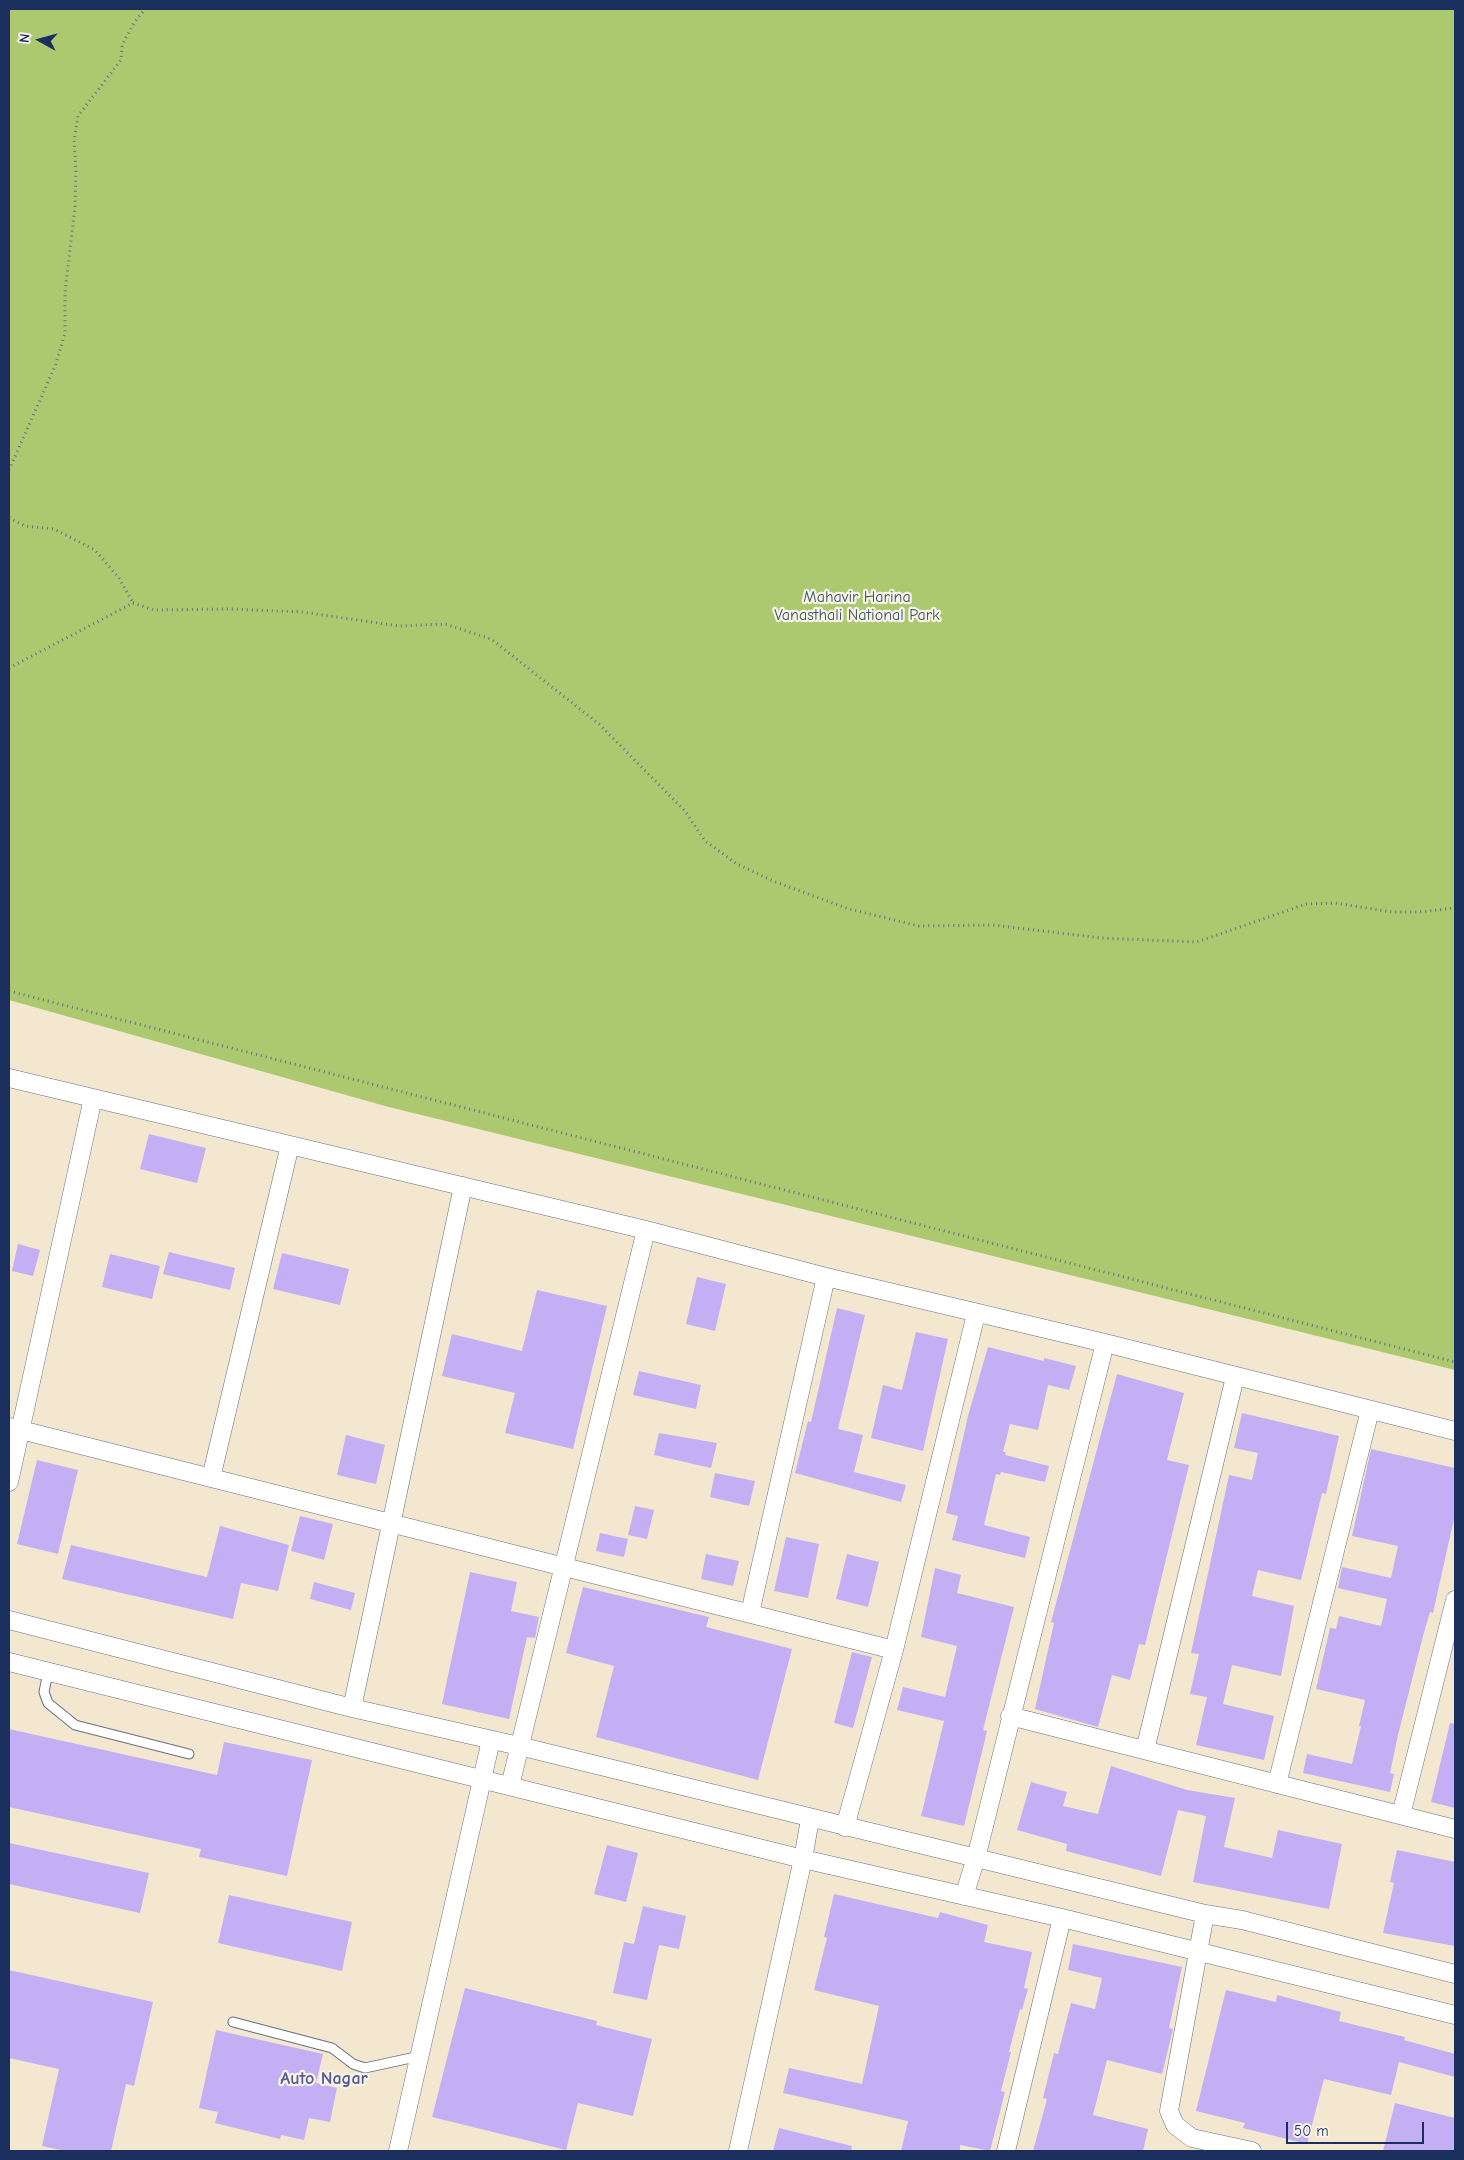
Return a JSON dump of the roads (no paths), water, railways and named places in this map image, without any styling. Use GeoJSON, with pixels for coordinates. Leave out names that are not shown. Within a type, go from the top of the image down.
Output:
{"type":"FeatureCollection","features":[{"type":"Feature","properties":{"kind":"street"},"geometry":{"type":"LineString","coordinates":[[9,1078],[646,1230],[826,1277],[1104,1343],[1455,1431]]}},
{"type":"Feature","properties":{"kind":"street"},"geometry":{"type":"LineString","coordinates":[[9,1482],[15,1428],[93,1098]]}},
{"type":"Feature","properties":{"kind":"street"},"geometry":{"type":"LineString","coordinates":[[211,1478],[290,1145]]}},
{"type":"Feature","properties":{"kind":"street"},"geometry":{"type":"LineString","coordinates":[[352,1708],[463,1186]]}},
{"type":"Feature","properties":{"kind":"street"},"geometry":{"type":"LineString","coordinates":[[510,1786],[646,1230]]}},
{"type":"Feature","properties":{"kind":"street"},"geometry":{"type":"LineString","coordinates":[[750,1613],[826,1277]]}},
{"type":"Feature","properties":{"kind":"street"},"geometry":{"type":"LineString","coordinates":[[845,1827],[894,1650],[976,1314]]}},
{"type":"Feature","properties":{"kind":"street"},"geometry":{"type":"LineString","coordinates":[[964,1896],[976,1858],[1104,1343]]}},
{"type":"Feature","properties":{"kind":"street"},"geometry":{"type":"LineString","coordinates":[[1145,1750],[1235,1377]]}},
{"type":"Feature","properties":{"kind":"street"},"geometry":{"type":"LineString","coordinates":[[1277,1784],[1370,1410]]}},
{"type":"Feature","properties":{"kind":"street"},"geometry":{"type":"LineString","coordinates":[[15,1428],[894,1650]]}},
{"type":"Feature","properties":{"kind":"street"},"geometry":{"type":"LineString","coordinates":[[1401,1815],[1455,1600]]}},
{"type":"Feature","properties":{"kind":"street"},"geometry":{"type":"LineString","coordinates":[[9,1620],[352,1708],[519,1746],[810,1819],[1205,1914],[1242,1920],[1455,1974]]}},
{"type":"Feature","properties":{"kind":"street"},"geometry":{"type":"LineString","coordinates":[[9,1662],[803,1859],[1062,1918],[1455,2015]]}},
{"type":"Feature","properties":{"kind":"street"},"geometry":{"type":"LineString","coordinates":[[1010,1716],[1455,1829]]}},
{"type":"Feature","properties":{"kind":"street"},"geometry":{"type":"LineString","coordinates":[[398,2151],[491,1740]]}},
{"type":"Feature","properties":{"kind":"street"},"geometry":{"type":"LineString","coordinates":[[738,2151],[803,1859],[810,1819]]}},
{"type":"Feature","properties":{"kind":"street"},"geometry":{"type":"LineString","coordinates":[[1205,1914],[1169,2110],[1175,2125],[1192,2138],[1252,2151]]}},
{"type":"Feature","properties":{"kind":"street"},"geometry":{"type":"LineString","coordinates":[[1006,2151],[1062,1918]]}},
{"type":"Feature","properties":{"kind":"lane"},"geometry":{"type":"LineString","coordinates":[[48,1672],[44,1692],[48,1703],[56,1712],[75,1725],[189,1754]]}},
{"type":"Feature","properties":{"kind":"lane"},"geometry":{"type":"LineString","coordinates":[[233,2022],[332,2048],[353,2064],[365,2068],[420,2056]]}},
{"type":"Feature","properties":{"kind":"district","name":"Auto Nagar"},"geometry":{"type":"Point","coordinates":[324,2079]}},
{"type":"Feature","properties":{"kind":"park label","name":"Mahavir Harina Vanasthali National Park"},"geometry":{"type":"Point","coordinates":[857,606]}}]}
